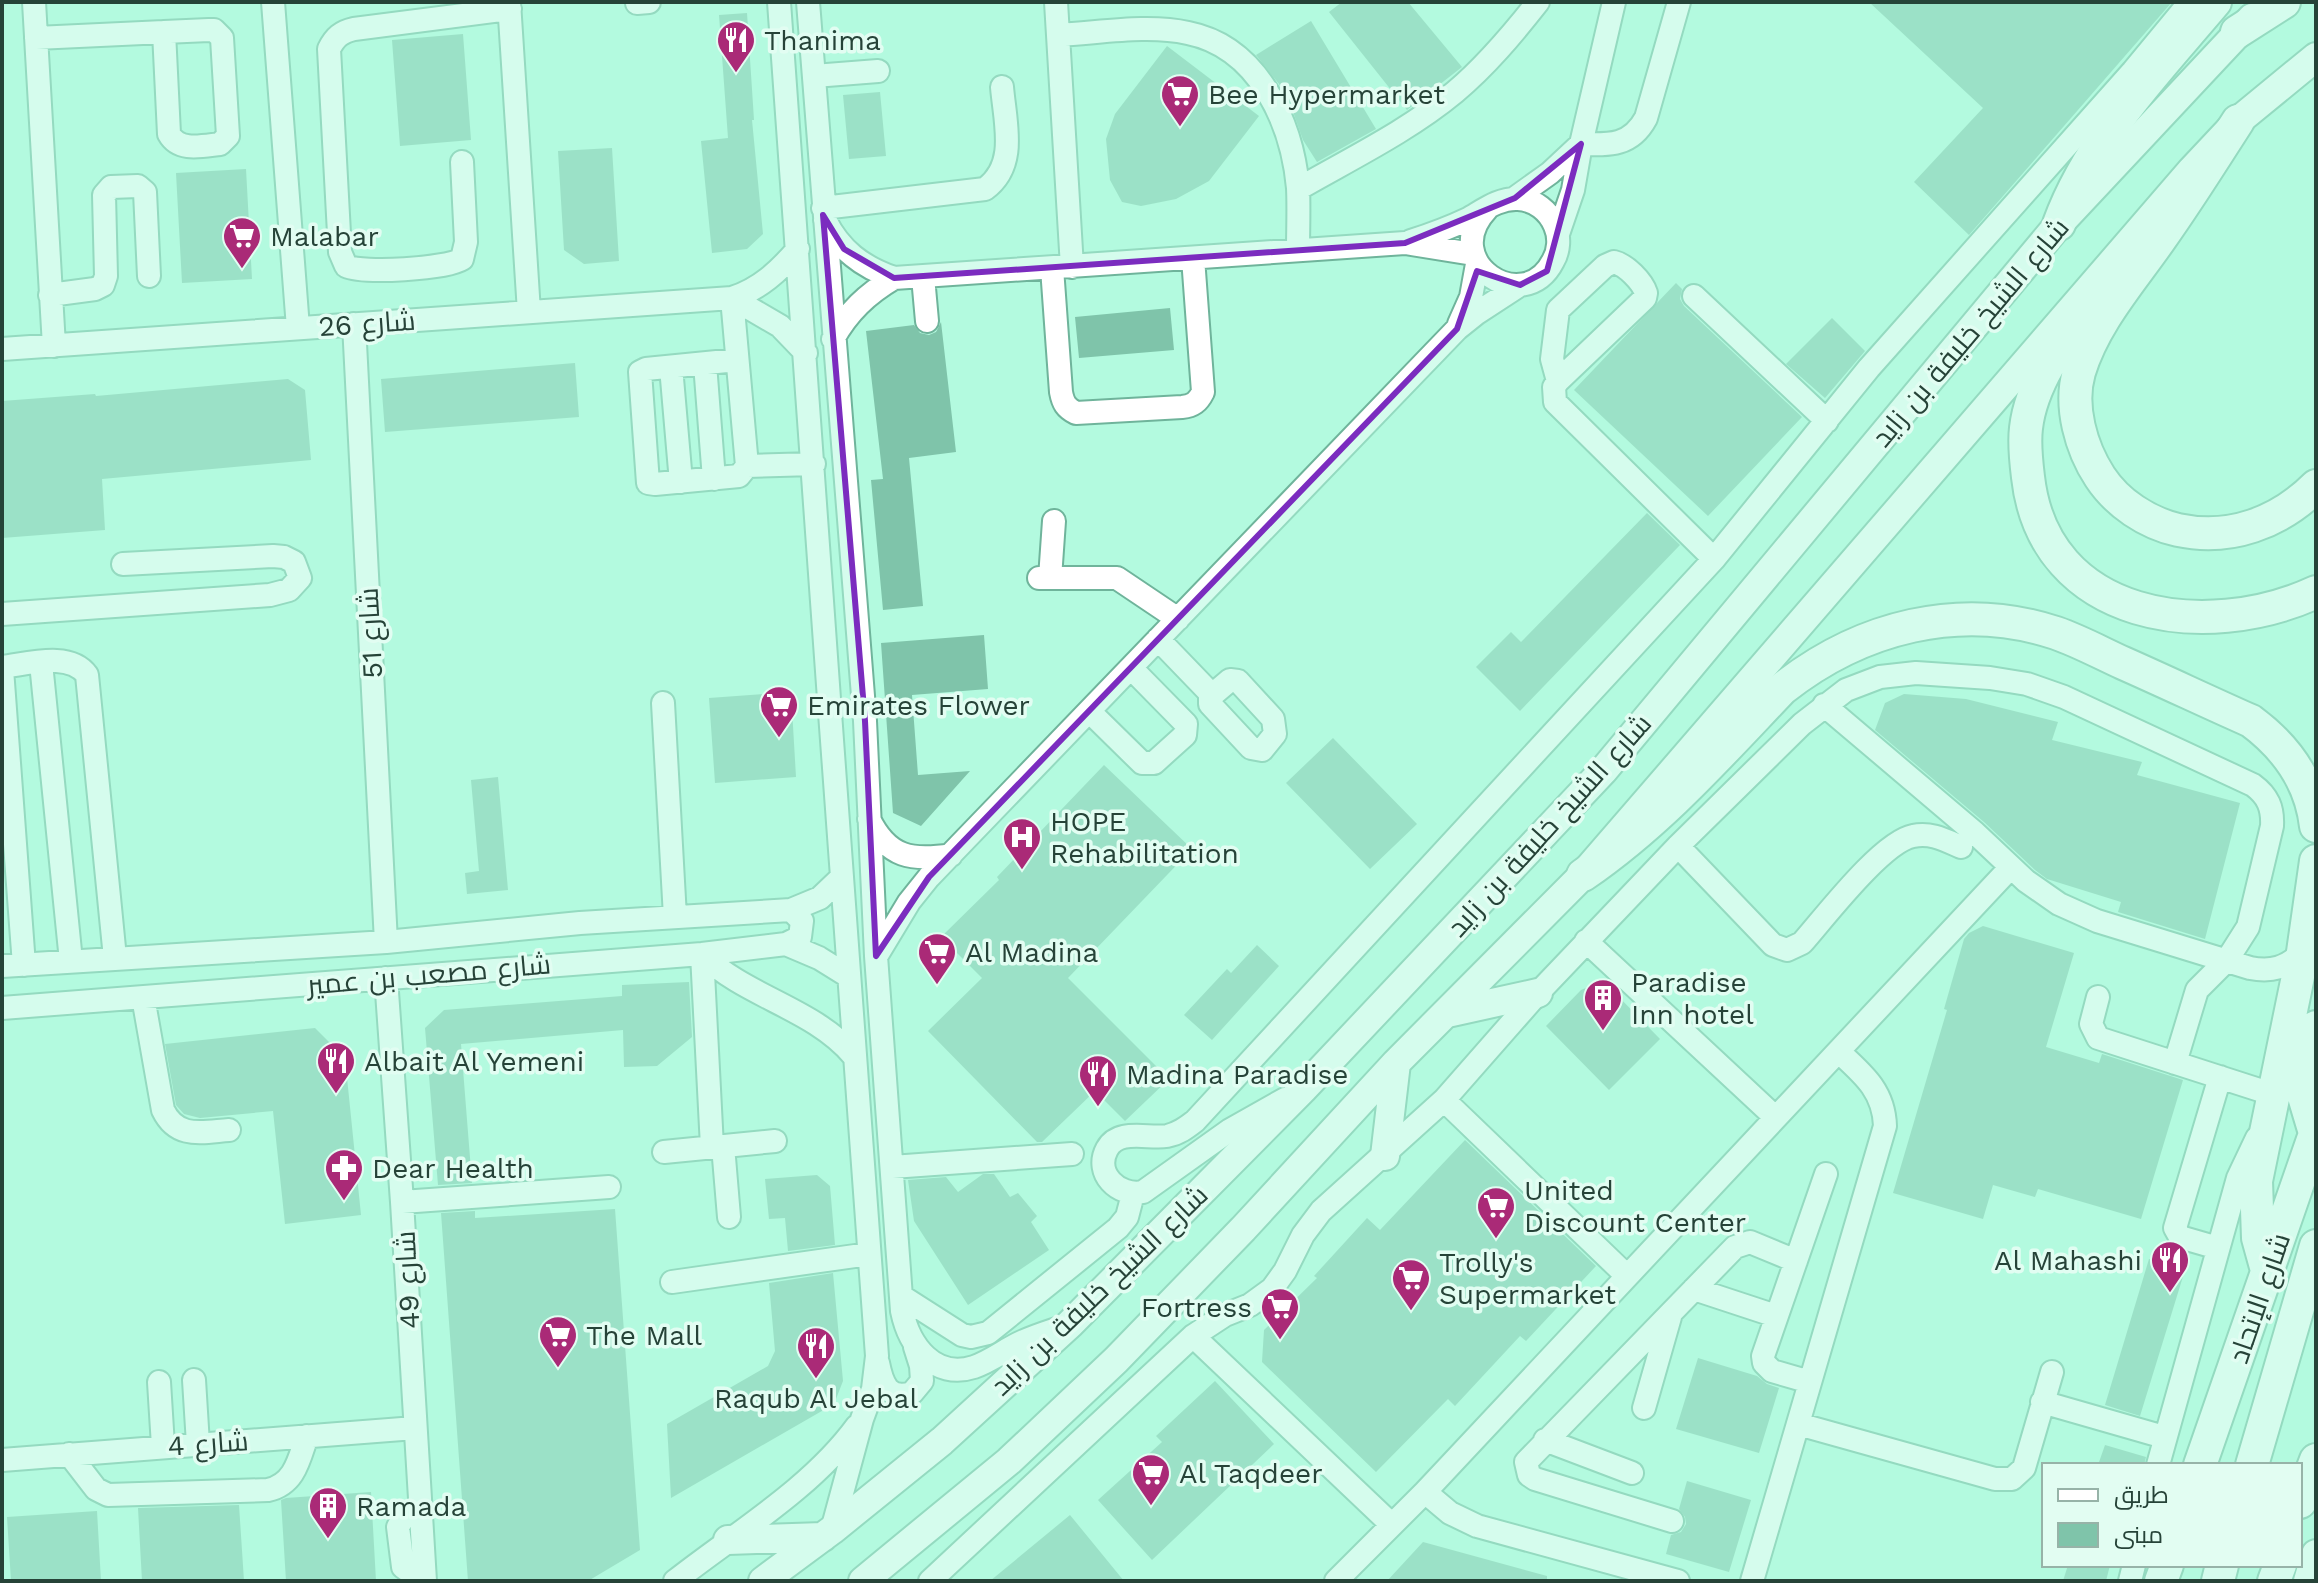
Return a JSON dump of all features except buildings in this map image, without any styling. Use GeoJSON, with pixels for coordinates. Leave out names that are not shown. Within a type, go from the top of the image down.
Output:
{"type":"FeatureCollection","features":[{"type":"Feature","properties":{"kind":"highway"},"geometry":{"type":"LineString","coordinates":[[2059,224],[2070,192],[2089,159],[2215,2]]}},
{"type":"Feature","properties":{"kind":"highway"},"geometry":{"type":"LineString","coordinates":[[2237,32],[2284,2]]}},
{"type":"Feature","properties":{"kind":"highway"},"geometry":{"type":"LineString","coordinates":[[2238,121],[2184,205],[2109,310],[2093,339],[2079,374],[2076,406],[2083,441],[2109,492],[2151,520],[2175,529],[2203,534],[2231,533],[2256,526],[2282,514],[2316,486]]}},
{"type":"Feature","properties":{"kind":"highway"},"geometry":{"type":"LineString","coordinates":[[2143,226],[2060,346],[2031,405],[2025,450],[2031,500],[2039,524],[2061,559],[2105,594],[2131,607],[2179,618],[2246,613],[2276,607],[2316,592]]}},
{"type":"Feature","properties":{"kind":"highway"},"geometry":{"type":"LineString","coordinates":[[1583,875],[1634,839],[1657,818],[1782,689],[1805,670],[1856,642],[1911,625],[1940,620],[1998,621],[2054,633],[2251,721],[2266,732],[2292,761],[2309,796],[2316,826]]}},
{"type":"Feature","properties":{"kind":"highway"},"geometry":{"type":"LineString","coordinates":[[2268,1274],[2258,1238],[2255,1201],[2259,1162],[2303,952],[2316,861]]}},
{"type":"Feature","properties":{"kind":"highway"},"geometry":{"type":"LineString","coordinates":[[2316,1027],[2303,1093],[2316,1132]]}},
{"type":"Feature","properties":{"kind":"highway","name":"شارع الإتحاد"},"geometry":{"type":"LineString","coordinates":[[2201,1463],[2316,1132]]}},
{"type":"Feature","properties":{"kind":"highway","name":"شارع الإتحاد"},"geometry":{"type":"LineString","coordinates":[[2253,1463],[2316,1246]]}},
{"type":"Feature","properties":{"kind":"highway"},"geometry":{"type":"LineString","coordinates":[[2302,1497],[2316,1460]]}},
{"type":"Feature","properties":{"kind":"main road","name":"شارع الشيخ خليفة بن زايد"},"geometry":{"type":"LineString","coordinates":[[763,1581],[828,1534],[942,1441],[1070,1324],[1303,1089],[1603,771],[2059,224],[2268,2]]}},
{"type":"Feature","properties":{"kind":"main road","name":"شارع الشيخ خليفة بن زايد"},"geometry":{"type":"LineString","coordinates":[[873,1577],[1009,1461],[1116,1360],[1243,1229],[1396,1063],[1583,875],[2143,226],[2238,121],[2316,57]]}},
{"type":"Feature","properties":{"kind":"main road"},"geometry":{"type":"LineString","coordinates":[[1447,1013],[1538,993]]}},
{"type":"Feature","properties":{"kind":"main road"},"geometry":{"type":"LineString","coordinates":[[1385,1156],[1396,1063]]}},
{"type":"Feature","properties":{"kind":"main road"},"geometry":{"type":"LineString","coordinates":[[728,1540],[828,1534]]}},
{"type":"Feature","properties":{"kind":"main road"},"geometry":{"type":"LineString","coordinates":[[2308,1581],[2316,1554]]}},
{"type":"Feature","properties":{"kind":"street"},"geometry":{"type":"LineString","coordinates":[[34,2],[54,346]]}},
{"type":"Feature","properties":{"kind":"street"},"geometry":{"type":"LineString","coordinates":[[273,2],[298,328]]}},
{"type":"Feature","properties":{"kind":"street"},"geometry":{"type":"LineString","coordinates":[[637,3],[649,2]]}},
{"type":"Feature","properties":{"kind":"street"},"geometry":{"type":"LineString","coordinates":[[779,2],[877,1356],[884,1386],[890,1392],[905,1395],[912,1393],[922,1381],[921,1366],[905,1324],[901,1296],[876,956],[865,721],[808,2]]}},
{"type":"Feature","properties":{"kind":"street"},"geometry":{"type":"LineString","coordinates":[[1056,2],[1062,268],[1061,392],[1062,401],[1068,409],[1076,413],[1182,407],[1199,401],[1203,392],[1193,258]]}},
{"type":"Feature","properties":{"kind":"street"},"geometry":{"type":"LineString","coordinates":[[1298,189],[1420,118],[1453,93],[1484,65],[1538,2]]}},
{"type":"Feature","properties":{"kind":"street"},"geometry":{"type":"LineString","coordinates":[[1558,234],[1573,190],[1614,2]]}},
{"type":"Feature","properties":{"kind":"street"},"geometry":{"type":"LineString","coordinates":[[1515,198],[1550,173],[1581,144],[1619,143],[1631,138],[1640,129],[1646,118],[1679,2]]}},
{"type":"Feature","properties":{"kind":"street"},"geometry":{"type":"LineString","coordinates":[[1303,1089],[1230,1130],[1158,1183],[1133,1194],[1114,1186],[1107,1175],[1104,1162],[1109,1146],[1128,1136],[1168,1136],[1195,1121],[1714,559],[1869,368],[2133,71],[2190,2]]}},
{"type":"Feature","properties":{"kind":"street"},"geometry":{"type":"LineString","coordinates":[[462,162],[466,242],[462,259],[445,265],[376,269],[346,266],[340,252],[329,49],[334,39],[354,29],[509,6],[529,312]]}},
{"type":"Feature","properties":{"kind":"street"},"geometry":{"type":"LineString","coordinates":[[36,38],[164,32],[214,30],[222,38],[228,136],[220,144],[184,146],[172,140],[169,134],[164,32]]}},
{"type":"Feature","properties":{"kind":"street"},"geometry":{"type":"LineString","coordinates":[[1058,35],[1170,30],[1207,38],[1239,56],[1269,96],[1288,141],[1298,189],[1298,250]]}},
{"type":"Feature","properties":{"kind":"street"},"geometry":{"type":"LineString","coordinates":[[814,76],[878,71]]}},
{"type":"Feature","properties":{"kind":"street"},"geometry":{"type":"LineString","coordinates":[[823,212],[985,189],[997,180],[1005,167],[1007,152],[1002,87]]}},
{"type":"Feature","properties":{"kind":"street"},"geometry":{"type":"LineString","coordinates":[[50,295],[95,289],[106,281],[104,195],[111,187],[138,186],[145,192],[149,276]]}},
{"type":"Feature","properties":{"kind":"street"},"geometry":{"type":"LineString","coordinates":[[823,212],[844,249],[875,271],[894,278],[1405,243],[1515,198],[1525,199],[1543,208],[1558,234],[1553,263],[1539,277],[1520,285],[1457,329],[951,855],[909,902],[876,956]]}},
{"type":"Feature","properties":{"kind":"street"},"geometry":{"type":"LineString","coordinates":[[1457,329],[1471,297],[1475,259],[1472,234],[1487,209]]}},
{"type":"Feature","properties":{"kind":"street"},"geometry":{"type":"LineString","coordinates":[[1405,243],[1475,259],[1483,272],[1500,282],[1520,285]]}},
{"type":"Feature","properties":{"kind":"street","name":"شارع 26"},"geometry":{"type":"LineString","coordinates":[[2,349],[732,298],[751,292],[798,249]]}},
{"type":"Feature","properties":{"kind":"street"},"geometry":{"type":"LineString","coordinates":[[1558,381],[1552,359],[1558,310],[1609,263],[1619,262],[1645,288],[1645,298],[1558,381],[1554,387],[1555,402],[1714,559]]}},
{"type":"Feature","properties":{"kind":"street"},"geometry":{"type":"LineString","coordinates":[[923,277],[927,321]]}},
{"type":"Feature","properties":{"kind":"street"},"geometry":{"type":"LineString","coordinates":[[833,339],[862,300],[894,278]]}},
{"type":"Feature","properties":{"kind":"street"},"geometry":{"type":"LineString","coordinates":[[1694,296],[1827,421]]}},
{"type":"Feature","properties":{"kind":"street"},"geometry":{"type":"LineString","coordinates":[[732,298],[780,326],[806,353]]}},
{"type":"Feature","properties":{"kind":"street"},"geometry":{"type":"LineString","coordinates":[[732,298],[747,466],[739,476],[651,484],[646,480],[638,376],[643,370],[737,360]]}},
{"type":"Feature","properties":{"kind":"street","name":"شارع 51"},"geometry":{"type":"LineString","coordinates":[[354,324],[386,942]]}},
{"type":"Feature","properties":{"kind":"street"},"geometry":{"type":"LineString","coordinates":[[705,364],[714,479]]}},
{"type":"Feature","properties":{"kind":"street"},"geometry":{"type":"LineString","coordinates":[[671,367],[681,482]]}},
{"type":"Feature","properties":{"kind":"street"},"geometry":{"type":"LineString","coordinates":[[747,466],[814,464]]}},
{"type":"Feature","properties":{"kind":"street"},"geometry":{"type":"LineString","coordinates":[[1054,521],[1044,578],[1117,578],[1178,619]]}},
{"type":"Feature","properties":{"kind":"street"},"geometry":{"type":"LineString","coordinates":[[2,614],[270,595],[289,590],[300,578],[294,562],[273,556],[123,564]]}},
{"type":"Feature","properties":{"kind":"street"},"geometry":{"type":"LineString","coordinates":[[1158,639],[1212,695]]}},
{"type":"Feature","properties":{"kind":"street"},"geometry":{"type":"LineString","coordinates":[[13,966],[2,668],[41,663],[72,662],[83,669],[89,682],[115,958]]}},
{"type":"Feature","properties":{"kind":"street"},"geometry":{"type":"LineString","coordinates":[[41,663],[71,961]]}},
{"type":"Feature","properties":{"kind":"street"},"geometry":{"type":"LineString","coordinates":[[1089,711],[1142,763],[1154,763],[1185,735],[1186,724],[1131,668]]}},
{"type":"Feature","properties":{"kind":"street"},"geometry":{"type":"LineString","coordinates":[[930,1581],[1193,1336],[1225,1315],[1250,1305],[1272,1289],[1312,1222],[1444,1100],[1538,993],[1678,846],[1824,705],[1862,683],[1898,674],[1990,678],[2027,684],[2064,697],[2253,785],[2269,802],[2273,814],[2272,826],[2252,915],[2242,939],[2193,999],[2175,1063]]}},
{"type":"Feature","properties":{"kind":"street"},"geometry":{"type":"LineString","coordinates":[[663,703],[675,917]]}},
{"type":"Feature","properties":{"kind":"street"},"geometry":{"type":"LineString","coordinates":[[1824,705],[2042,893],[2078,913],[2250,968],[2273,970],[2290,964],[2303,952]]}},
{"type":"Feature","properties":{"kind":"street"},"geometry":{"type":"LineString","coordinates":[[868,817],[884,842],[910,857],[951,855]]}},
{"type":"Feature","properties":{"kind":"street"},"geometry":{"type":"LineString","coordinates":[[1678,846],[1773,945],[1787,950],[1802,943],[1895,843],[1922,835],[1942,838],[1961,847]]}},
{"type":"Feature","properties":{"kind":"street"},"geometry":{"type":"LineString","coordinates":[[1336,1581],[1425,1492],[2011,867]]}},
{"type":"Feature","properties":{"kind":"street","name":"شارع مصعب بن عمير"},"geometry":{"type":"LineString","coordinates":[[13,966],[386,942],[543,926],[791,910],[820,898],[842,877]]}},
{"type":"Feature","properties":{"kind":"street"},"geometry":{"type":"LineString","coordinates":[[786,944],[800,937],[803,929],[802,921],[791,910]]}},
{"type":"Feature","properties":{"kind":"street"},"geometry":{"type":"LineString","coordinates":[[1586,941],[1775,1117]]}},
{"type":"Feature","properties":{"kind":"street"},"geometry":{"type":"LineString","coordinates":[[786,944],[819,958],[848,976]]}},
{"type":"Feature","properties":{"kind":"street","name":"شارع مصعب بن عمير"},"geometry":{"type":"LineString","coordinates":[[2,1008],[702,954],[786,944]]}},
{"type":"Feature","properties":{"kind":"street"},"geometry":{"type":"LineString","coordinates":[[702,954],[722,971],[824,1029],[853,1055]]}},
{"type":"Feature","properties":{"kind":"street"},"geometry":{"type":"LineString","coordinates":[[702,954],[718,1146],[729,1217]]}},
{"type":"Feature","properties":{"kind":"street","name":"شارع 49"},"geometry":{"type":"LineString","coordinates":[[386,978],[425,1578]]}},
{"type":"Feature","properties":{"kind":"street"},"geometry":{"type":"LineString","coordinates":[[143,997],[163,1110],[169,1122],[181,1130],[193,1132],[229,1130]]}},
{"type":"Feature","properties":{"kind":"street"},"geometry":{"type":"LineString","coordinates":[[2098,997],[2091,1024],[2098,1038],[2220,1077],[2272,1108],[2244,1163],[2158,1463]]}},
{"type":"Feature","properties":{"kind":"street"},"geometry":{"type":"LineString","coordinates":[[1752,1581],[1885,1126],[1880,1097],[1862,1073],[1839,1052]]}},
{"type":"Feature","properties":{"kind":"street"},"geometry":{"type":"LineString","coordinates":[[2218,1248],[2180,1237],[2175,1228],[2220,1077]]}},
{"type":"Feature","properties":{"kind":"street"},"geometry":{"type":"LineString","coordinates":[[1444,1100],[1627,1276]]}},
{"type":"Feature","properties":{"kind":"street"},"geometry":{"type":"LineString","coordinates":[[664,1152],[775,1141]]}},
{"type":"Feature","properties":{"kind":"street"},"geometry":{"type":"LineString","coordinates":[[892,1167],[1072,1154]]}},
{"type":"Feature","properties":{"kind":"street"},"geometry":{"type":"LineString","coordinates":[[1810,1382],[1772,1371],[1764,1363],[1763,1356],[1826,1174]]}},
{"type":"Feature","properties":{"kind":"street"},"geometry":{"type":"LineString","coordinates":[[402,1202],[609,1187]]}},
{"type":"Feature","properties":{"kind":"street"},"geometry":{"type":"LineString","coordinates":[[901,1296],[962,1335],[988,1333],[1118,1228],[1127,1217],[1133,1194]]}},
{"type":"Feature","properties":{"kind":"street"},"geometry":{"type":"LineString","coordinates":[[1672,1521],[1529,1475],[1526,1462],[1729,1252],[1742,1244],[1757,1244],[1796,1261]]}},
{"type":"Feature","properties":{"kind":"street"},"geometry":{"type":"LineString","coordinates":[[672,1282],[869,1254]]}},
{"type":"Feature","properties":{"kind":"street"},"geometry":{"type":"LineString","coordinates":[[1694,1289],[1776,1316]]}},
{"type":"Feature","properties":{"kind":"street"},"geometry":{"type":"LineString","coordinates":[[1644,1408],[1671,1312]]}},
{"type":"Feature","properties":{"kind":"street"},"geometry":{"type":"LineString","coordinates":[[915,1346],[923,1356],[942,1368],[966,1369],[1025,1340],[1070,1324]]}},
{"type":"Feature","properties":{"kind":"street"},"geometry":{"type":"LineString","coordinates":[[1193,1336],[1392,1525]]}},
{"type":"Feature","properties":{"kind":"street"},"geometry":{"type":"LineString","coordinates":[[828,1534],[873,1389],[877,1356]]}},
{"type":"Feature","properties":{"kind":"street"},"geometry":{"type":"LineString","coordinates":[[1798,1424],[2003,1480],[2019,1475],[2024,1468],[2052,1372]]}},
{"type":"Feature","properties":{"kind":"street"},"geometry":{"type":"LineString","coordinates":[[194,1380],[198,1444]]}},
{"type":"Feature","properties":{"kind":"street"},"geometry":{"type":"LineString","coordinates":[[159,1382],[163,1446]]}},
{"type":"Feature","properties":{"kind":"street"},"geometry":{"type":"LineString","coordinates":[[2042,1402],[2164,1437]]}},
{"type":"Feature","properties":{"kind":"street"},"geometry":{"type":"LineString","coordinates":[[675,1581],[827,1464],[862,1419]]}},
{"type":"Feature","properties":{"kind":"street","name":"شارع 4"},"geometry":{"type":"LineString","coordinates":[[2,1460],[415,1428]]}},
{"type":"Feature","properties":{"kind":"street"},"geometry":{"type":"LineString","coordinates":[[69,1454],[96,1489],[108,1495],[268,1490],[282,1485],[292,1474],[307,1436]]}},
{"type":"Feature","properties":{"kind":"street"},"geometry":{"type":"LineString","coordinates":[[1545,1440],[1632,1473]]}},
{"type":"Feature","properties":{"kind":"street"},"geometry":{"type":"LineString","coordinates":[[1425,1492],[1450,1513],[1477,1526],[1678,1581]]}},
{"type":"Feature","properties":{"kind":"highlighted area"},"geometry":{"type":"Polygon","coordinates":[[[1581,144],[1547,271],[1520,285],[1477,271],[1457,329],[929,877],[876,956],[865,721],[823,215],[844,249],[894,278],[1405,243],[1515,198],[1581,144]]]}},
{"type":"Feature","properties":{"kind":"place","name":"Thanima"},"geometry":{"type":"Point","coordinates":[736,74]}},
{"type":"Feature","properties":{"kind":"place","name":"Bee Hypermarket"},"geometry":{"type":"Point","coordinates":[1180,128]}},
{"type":"Feature","properties":{"kind":"place","name":"Malabar"},"geometry":{"type":"Point","coordinates":[242,270]}},
{"type":"Feature","properties":{"kind":"place","name":"Emirates Flower"},"geometry":{"type":"Point","coordinates":[779,739]}},
{"type":"Feature","properties":{"kind":"place","name":"HOPE Rehabilitation"},"geometry":{"type":"Point","coordinates":[1022,871]}},
{"type":"Feature","properties":{"kind":"place","name":"Al Madina"},"geometry":{"type":"Point","coordinates":[937,986]}},
{"type":"Feature","properties":{"kind":"place","name":"Paradise Inn hotel"},"geometry":{"type":"Point","coordinates":[1603,1032]}},
{"type":"Feature","properties":{"kind":"place","name":"Albait Al Yemeni"},"geometry":{"type":"Point","coordinates":[336,1095]}},
{"type":"Feature","properties":{"kind":"place","name":"Madina Paradise"},"geometry":{"type":"Point","coordinates":[1098,1108]}},
{"type":"Feature","properties":{"kind":"place","name":"Dear Health"},"geometry":{"type":"Point","coordinates":[344,1202]}},
{"type":"Feature","properties":{"kind":"place","name":"United Discount Center"},"geometry":{"type":"Point","coordinates":[1496,1240]}},
{"type":"Feature","properties":{"kind":"place","name":"Al Mahashi"},"geometry":{"type":"Point","coordinates":[2170,1294]}},
{"type":"Feature","properties":{"kind":"place","name":"Trolly's Supermarket"},"geometry":{"type":"Point","coordinates":[1411,1312]}},
{"type":"Feature","properties":{"kind":"place","name":"Fortress"},"geometry":{"type":"Point","coordinates":[1280,1341]}},
{"type":"Feature","properties":{"kind":"place","name":"The Mall"},"geometry":{"type":"Point","coordinates":[558,1369]}},
{"type":"Feature","properties":{"kind":"place","name":"Raqub Al Jebal"},"geometry":{"type":"Point","coordinates":[816,1380]}},
{"type":"Feature","properties":{"kind":"place","name":"Al Taqdeer"},"geometry":{"type":"Point","coordinates":[1151,1507]}},
{"type":"Feature","properties":{"kind":"place","name":"Ramada"},"geometry":{"type":"Point","coordinates":[328,1540]}}]}
